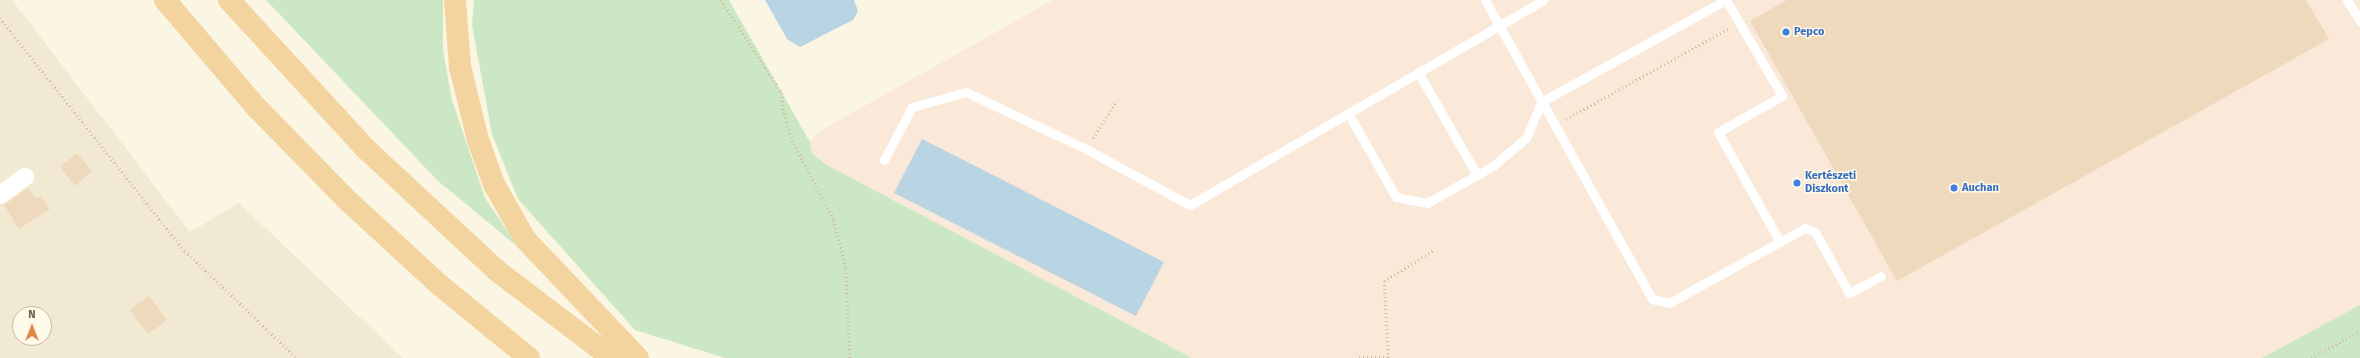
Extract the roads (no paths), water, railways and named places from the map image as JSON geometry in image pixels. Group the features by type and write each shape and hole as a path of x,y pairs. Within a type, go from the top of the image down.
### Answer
{"highway":[{"path":"165,0 257,108 347,200 441,286 529,358"},
{"path":"230,0 366,149 496,270 612,358"},
{"path":"455,0 460,67 476,133 494,184 525,239 638,358"}],"street":[{"path":"0,195 25,177"}],"lane":[{"path":"1485,0 1636,274 1652,299 1669,303 1780,242 1811,228 1849,293 1881,276"},
{"path":"884,160 912,107 966,92 1086,149 1190,205 1543,0"},
{"path":"1348,113 1396,197 1427,203 1477,175 1526,138 1541,102 1726,0 1782,96 1718,132 1780,242"},
{"path":"2347,0 2360,21"},
{"path":"1418,72 1477,175"}],"water":[{"path":"765,0 854,0 858,11 853,20 800,47 787,39"},
{"path":"922,139 1164,262 1136,316 894,193"}],"place":[{"name":"Pepco","path":"1786,32"},
{"name":"Kertészeti Diszkont","path":"1797,183"},
{"name":"Auchan","path":"1954,188"}]}
